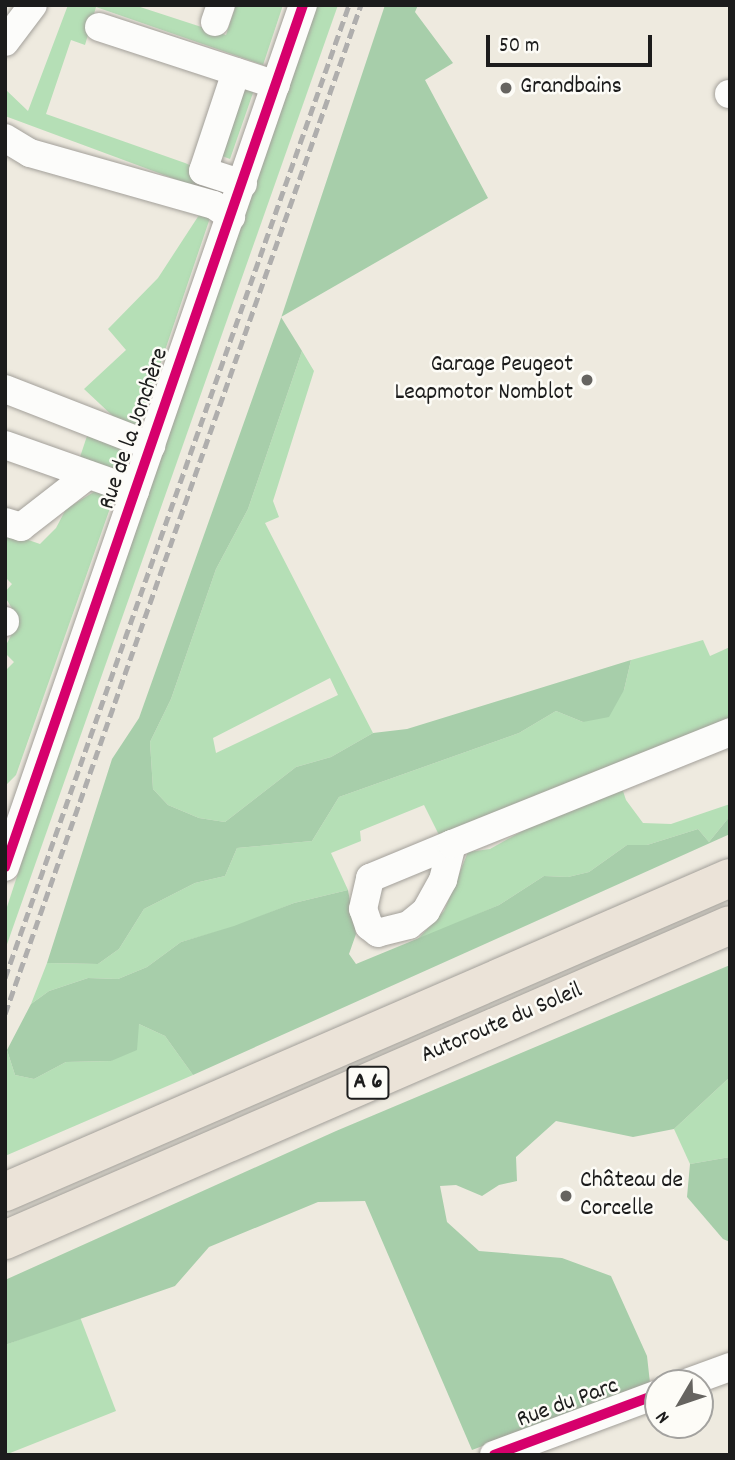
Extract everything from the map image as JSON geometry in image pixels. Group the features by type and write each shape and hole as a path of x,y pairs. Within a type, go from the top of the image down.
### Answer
{"highway":[{"name":"Autoroute du Soleil","path":"5,1192 730,878"},
{"name":"Autoroute du Soleil","path":"5,1240 730,925"}],"street":[{"path":"5,41 33,5"},
{"name":"Rue de la Jonchère","path":"5,867 15,805 135,491 303,5"},
{"path":"99,27 275,85"},
{"path":"236,72 203,171 243,184"},
{"path":"5,138 30,153 214,205 231,216"},
{"path":"5,389 151,446"},
{"path":"5,445 135,491"},
{"path":"5,522 21,527 88,475"},
{"path":"452,844 730,732"},
{"name":"Rue du Parc","path":"494,1455 644,1399"}],"green space":[{"path":"68,5 134,5 226,35 236,5 283,5 263,65 96,7 85,45 71,40 46,114 185,163 223,180 218,195 5,116 5,89 28,111"},
{"path":"312,5 338,5 5,950 5,913 83,675"},
{"path":"385,5 418,5 415,12 453,63 425,80 488,198 281,317"},
{"path":"246,86 254,90 230,159 214,153"},
{"path":"201,212 211,215 138,430 116,419 84,389 126,350 108,329 158,278"},
{"path":"281,317 302,351 248,509 216,569 171,699 150,742 153,789 168,805 199,818 225,822 296,767 331,757 373,733 407,729 631,660 624,690 609,717 583,722 556,711 519,733 339,797 312,841 237,848 225,876 195,883 144,909 119,949 98,964 47,963 112,759 139,718"},
{"path":"302,351 314,371 273,501 279,517 265,523 373,733 331,757 296,767 225,822 199,818 168,805 153,789 150,742 171,699 216,569 248,509","holes":["330,678 338,695 216,753 213,738"]},
{"path":"87,436 131,451 122,474 79,460"},
{"path":"97,490 115,494 16,775 5,786 5,671 14,662 5,653 5,647 16,626 16,615 5,597 5,592 12,584 5,577 5,532 40,544 56,528 66,509"},
{"path":"703,640 710,656 730,647 730,724 439,835 424,805 360,831 361,841 331,853 348,890 294,903 234,927 181,942 147,967 118,979 88,978 49,991 31,1004 47,963 98,964 119,949 144,909 195,883 225,876 237,848 312,841 339,797 519,733 556,711 583,722 624,690 631,660"},
{"path":"621,785 626,800 643,823 671,824 730,804 730,816 709,842 698,829 647,845 627,845 589,872 568,877 544,876 499,905 416,941 444,911 468,852 490,849 551,815"},
{"path":"730,816 730,834 193,1075 165,1036 139,1024 137,1050 111,1061 66,1062 34,1079 15,1075 7,1050 31,1004 49,991 88,978 118,979 147,967 181,942 234,926 294,903 348,890 356,934 349,954 356,964 499,905 544,876 568,877 589,872 627,845 647,845 698,829 709,842"},
{"path":"730,965 730,1077 674,1129 633,1137 556,1121 516,1157 517,1181 499,1185 482,1196 456,1185 440,1186 447,1222 479,1251 562,1258 611,1276 647,1356 648,1369 644,1369 644,1385 472,1450 365,1201 318,1202 209,1247 175,1286 5,1345 5,1280 336,1131"},
{"path":"139,1024 165,1036 193,1075 5,1156 7,1050 15,1075 34,1079 66,1062 111,1061"},
{"path":"730,1077 730,1157 690,1164 674,1129"},
{"path":"730,1157 730,1242 723,1239 687,1197 690,1164"},
{"path":"80,1317 116,1411 5,1455 5,1345"}],"railway":[{"path":"5,978 349,5"},
{"path":"5,1014 361,5"}],"cycle path":[{"path":"5,867 303,5"},
{"path":"494,1455 644,1399"}],"place":[{"name":"Grandbains","path":"506,88"},
{"name":"Garage Peugeot Leapmotor Nomblot","path":"587,380"},
{"name":"Château de Corcelle","path":"566,1196"}]}
